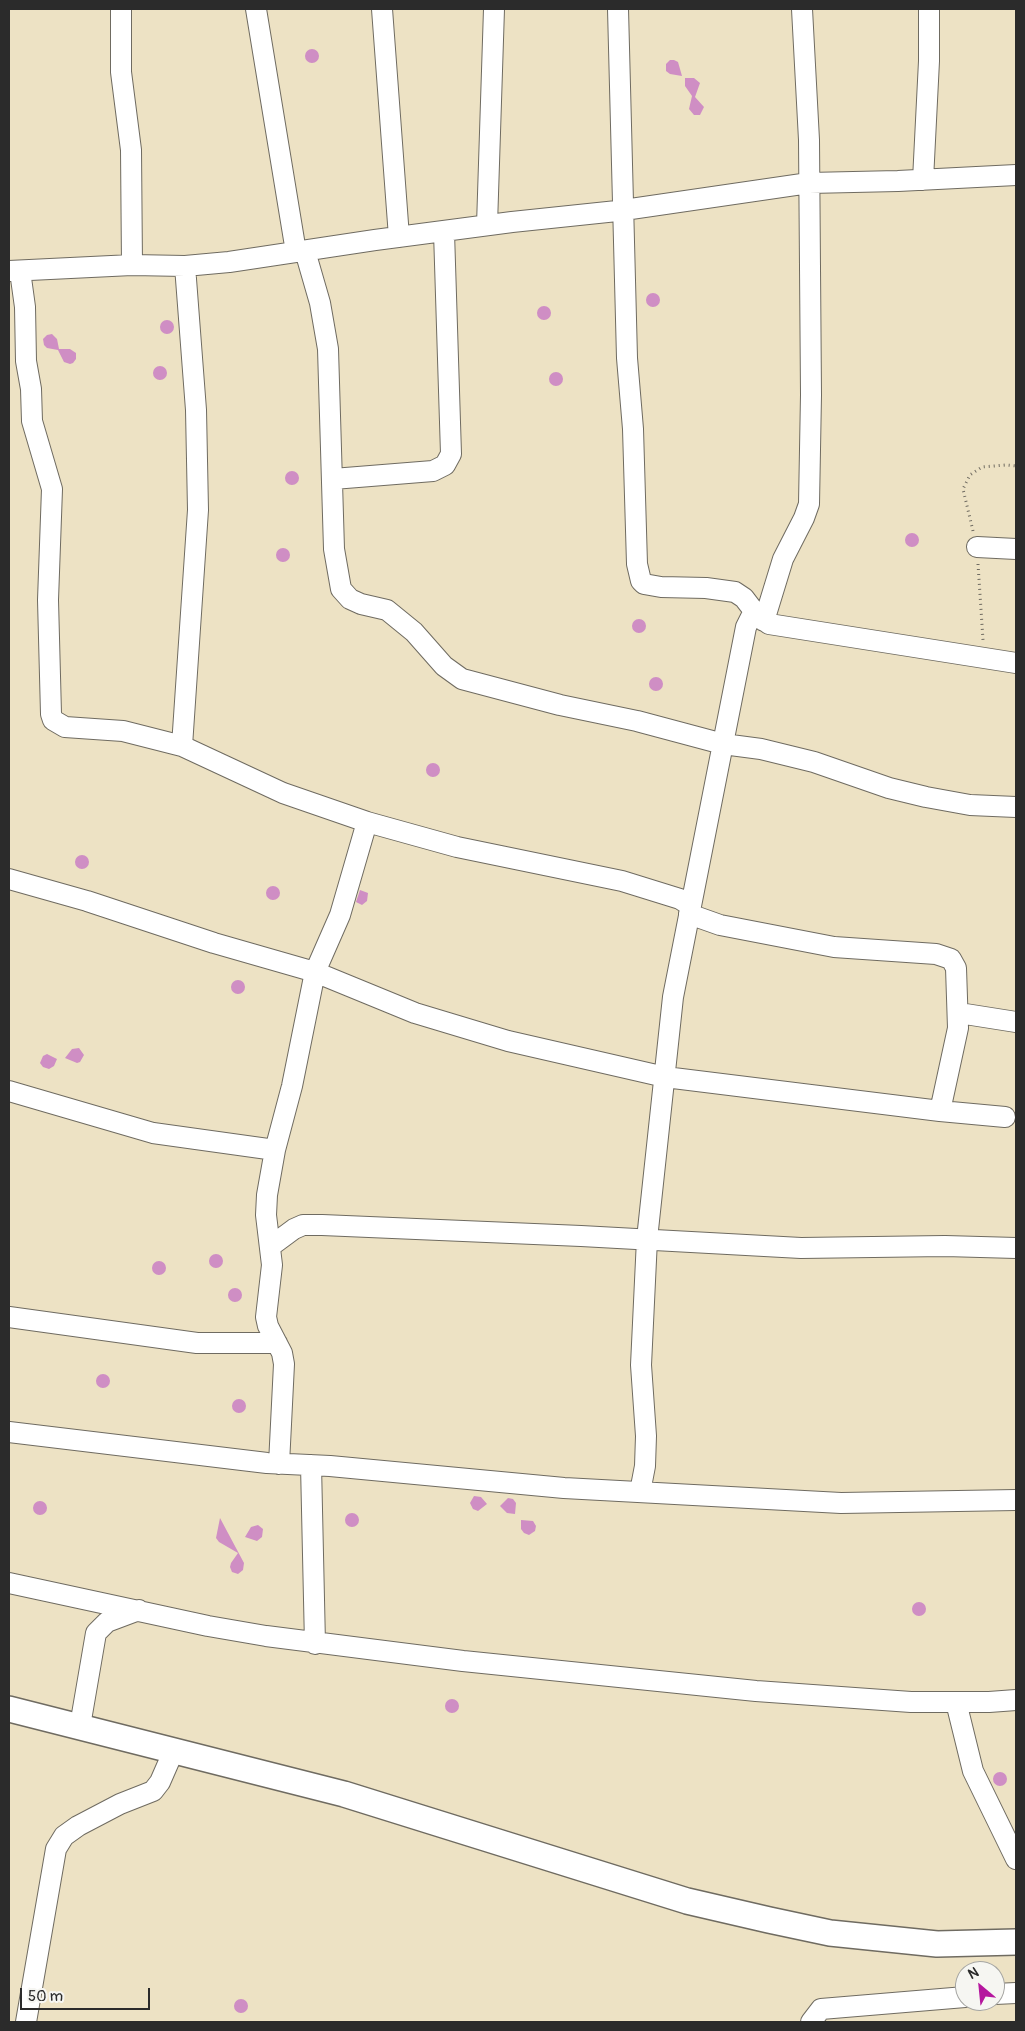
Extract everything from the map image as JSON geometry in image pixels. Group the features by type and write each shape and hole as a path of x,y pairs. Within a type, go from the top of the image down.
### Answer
{"street":[{"path":"121,9 121,72 132,150 132,265"},
{"path":"256,9 301,251 320,302 328,349 334,548 341,589 350,599 361,604 387,610 400,620 452,673 462,680 637,721 723,744 761,749 814,762 889,788 926,797 970,805 1016,807"},
{"path":"382,9 399,237"},
{"path":"487,226 494,9"},
{"path":"618,9 622,210 637,564 641,581 644,584 661,587 725,590 744,598 759,616 769,624 1016,663"},
{"path":"640,1492 646,1466 641,1365 647,1239 672,997 746,627 759,616 783,559 804,518 808,504 811,395 809,140 802,9"},
{"path":"923,180 929,61 929,9"},
{"path":"940,1111 958,1028 956,968 951,959 936,954 834,946 720,925 690,910 680,899 622,880 457,847 367,822 284,793 182,746 123,731 64,727 53,720 51,714 48,600 52,489 32,421 31,389 26,361 25,307 14,271 132,265 185,266 229,262 399,237 622,210 809,183 1016,175"},
{"path":"332,479 433,471 445,465 451,454 444,232"},
{"path":"182,746 198,510 196,410 185,266"},
{"path":"977,547 1016,549"},
{"path":"279,1464 284,1364 266,1317 272,1265 266,1215 267,1195 275,1150 292,1086 315,972 340,915 367,822"},
{"path":"9,879 88,901 214,943 315,972 414,1013 508,1041 665,1077 940,1111 1005,1117"},
{"path":"959,1013 1016,1022"},
{"path":"9,1091 153,1134 275,1150"},
{"path":"271,1246 294,1229 303,1225 322,1225 647,1239 800,1248 945,1246 1016,1248"},
{"path":"9,1317 197,1343 277,1342"},
{"path":"9,1432 279,1464 311,1465 517,1484 840,1503 1016,1500"},
{"path":"311,1465 315,1644"},
{"path":"9,1583 208,1626 315,1644 756,1691 911,1702 1016,1700"},
{"path":"80,1726 96,1633 106,1622 139,1610"},
{"path":"956,1702 973,1771 1016,1859"},
{"path":"9,1709 344,1794 687,1901 769,1920 830,1932 937,1944 1016,1942"},
{"path":"26,2022 56,1849 64,1836 78,1826 120,1804 153,1791 166,1770 174,1750"},
{"path":"811,2022 821,2009 955,1998"}],"building":[{"path":"309,49 315,49 319,56 315,63 309,63 305,59 305,53"},
{"path":"670,60 678,62 682,76 670,74 666,71 666,64"},
{"path":"685,78 694,78 700,83 695,97 704,107 700,115 694,115 689,109 692,96 685,86"},
{"path":"650,293 656,293 660,300 656,307 650,307 646,303 646,297"},
{"path":"541,306 547,306 551,313 547,320 541,320 537,316 537,310"},
{"path":"164,320 170,320 174,327 170,334 164,334 160,330 160,324"},
{"path":"52,334 57,339 59,349 70,349 76,353 76,359 73,363 64,362 58,350 47,348 44,345 43,339 47,335"},
{"path":"157,366 163,366 167,373 163,380 157,380 153,376 153,370"},
{"path":"553,372 559,372 563,379 559,386 553,386 549,382 549,376"},
{"path":"289,471 295,471 299,478 295,485 289,485 285,481 285,475"},
{"path":"909,533 915,533 919,540 915,547 909,547 905,543 905,537"},
{"path":"280,548 286,548 290,555 286,562 280,562 276,558 276,552"},
{"path":"636,619 642,619 646,626 642,633 636,633 632,629 632,623"},
{"path":"653,677 659,677 663,684 659,691 653,691 649,687 649,681"},
{"path":"430,763 436,763 440,770 436,777 430,777 426,773 426,767"},
{"path":"79,855 85,855 89,862 85,869 79,869 75,865 75,859"},
{"path":"270,886 276,886 280,893 276,900 270,900 266,896 266,890"},
{"path":"360,890 368,893 367,901 362,905 356,902"},
{"path":"235,980 241,980 245,987 241,994 235,994 231,990 231,984"},
{"path":"79,1048 84,1055 80,1062 77,1063 65,1058 72,1049"},
{"path":"47,1054 57,1059 54,1066 49,1069 43,1067 40,1063 43,1056"},
{"path":"213,1254 219,1254 223,1261 219,1268 213,1268 209,1264 209,1258"},
{"path":"156,1261 162,1261 166,1268 162,1275 156,1275 152,1271 152,1265"},
{"path":"232,1288 238,1288 242,1295 238,1302 232,1302 228,1298 228,1292"},
{"path":"100,1374 106,1374 110,1381 106,1388 100,1388 96,1384 96,1378"},
{"path":"236,1399 242,1399 246,1406 242,1413 236,1413 232,1409 232,1403"},
{"path":"474,1496 481,1497 487,1504 478,1511 473,1509 470,1503"},
{"path":"508,1498 513,1499 516,1503 515,1514 507,1513 500,1506"},
{"path":"37,1501 43,1501 47,1508 43,1515 37,1515 33,1511 33,1505"},
{"path":"349,1513 355,1513 359,1520 355,1527 349,1527 345,1523 345,1517"},
{"path":"220,1518 244,1563 243,1570 238,1574 232,1572 230,1567 238,1553 219,1542 216,1538"},
{"path":"521,1520 533,1521 536,1526 535,1531 529,1535 524,1533 521,1529"},
{"path":"258,1525 263,1529 262,1537 257,1541 245,1537 251,1527"},
{"path":"916,1602 922,1602 926,1609 922,1616 916,1616 912,1612 912,1606"},
{"path":"449,1699 455,1699 459,1706 455,1713 449,1713 445,1709 445,1703"},
{"path":"997,1772 1003,1772 1007,1779 1003,1786 997,1786 993,1782 993,1776"},
{"path":"238,1999 244,1999 248,2006 244,2013 238,2013 234,2009 234,2003"}]}
